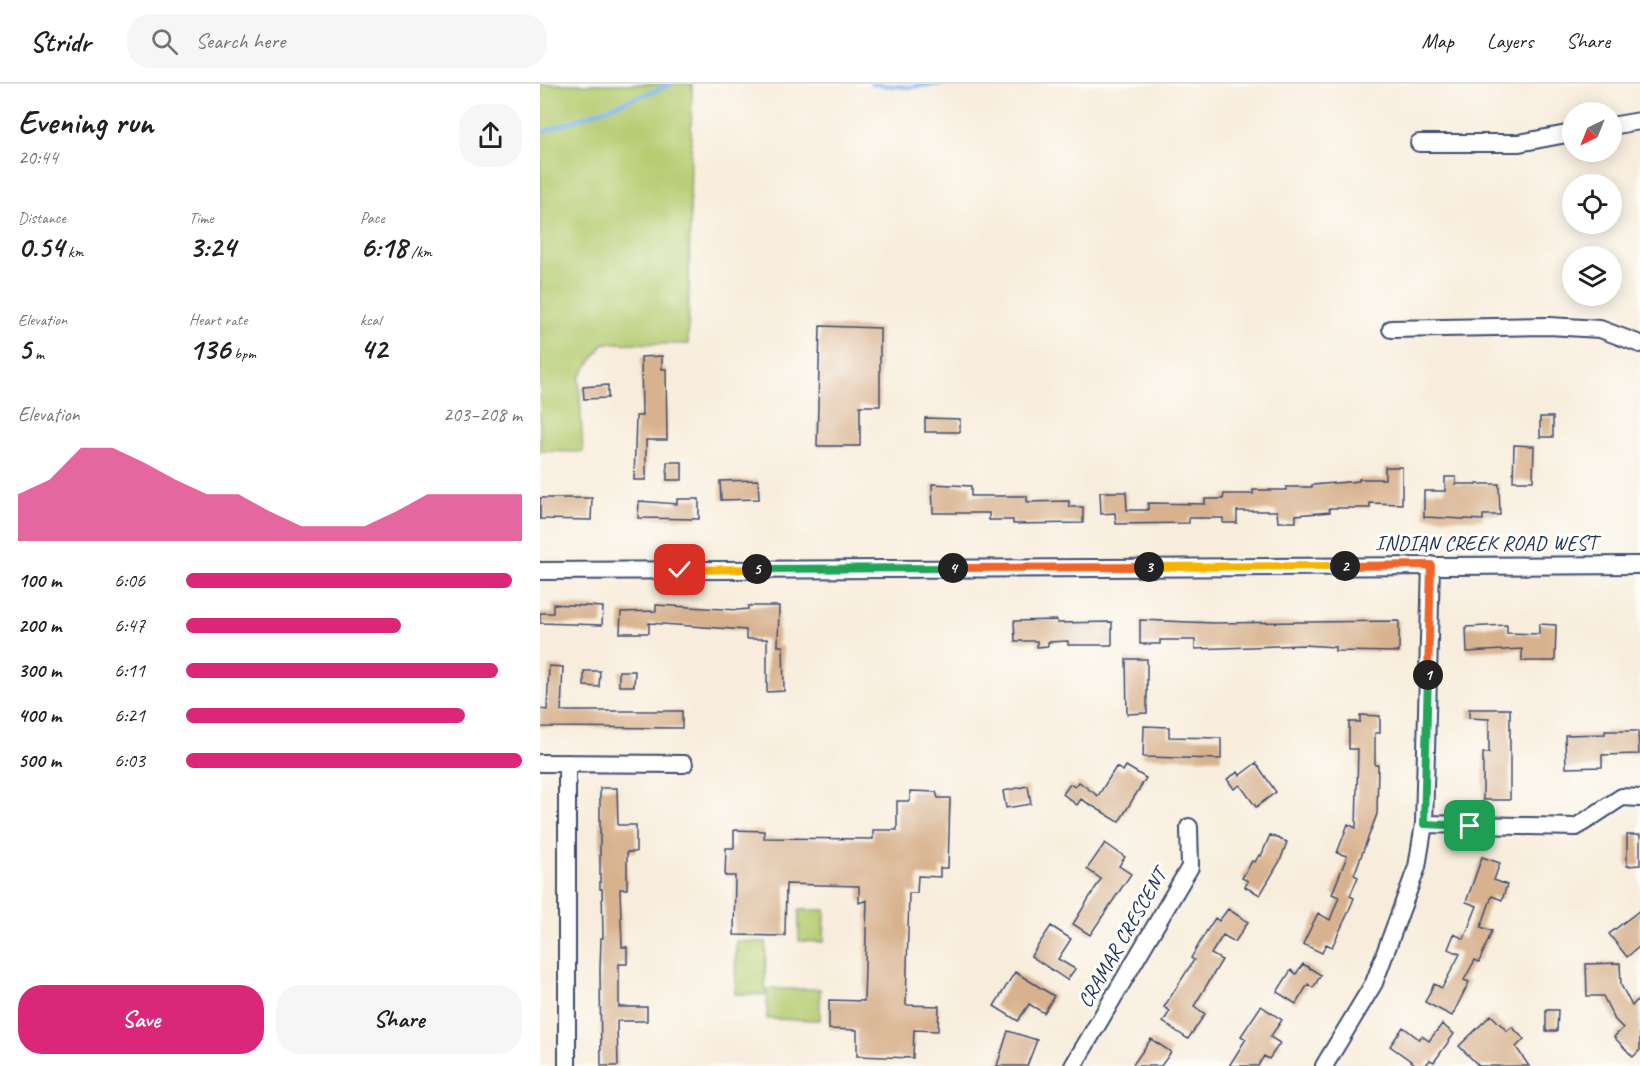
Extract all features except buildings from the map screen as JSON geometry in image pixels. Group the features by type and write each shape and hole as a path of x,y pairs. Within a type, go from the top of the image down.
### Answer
{"street":[{"path":"1622,124 1640,120"},
{"path":"1419,143 1519,142 1562,135"},
{"path":"1391,329 1549,326 1600,329 1640,344"},
{"path":"1327,1065 1374,984 1417,867 1424,824 1431,565"},
{"name":"INDIAN CREEK ROAD WEST","path":"540,571 1640,565"},
{"path":"540,763 684,764"},
{"path":"567,763 567,1066"},
{"path":"1424,824 1576,828 1622,797 1640,798"},
{"name":"CRAMAR CRESCENT","path":"1073,1066 1190,867 1189,827"}],"green space":[{"path":"540,84 692,84 688,344 604,343 579,378 583,452 540,451"},
{"path":"799,910 825,910 824,942 799,941"},
{"path":"736,941 766,942 765,995 735,994"},
{"path":"767,989 820,989 820,1020 767,1019"}],"waterway":[{"path":"540,133 673,84"},
{"path":"871,84 909,87 941,84"}],"route":[{"path":"680,570 1431,565 1424,824 1470,826"}]}
